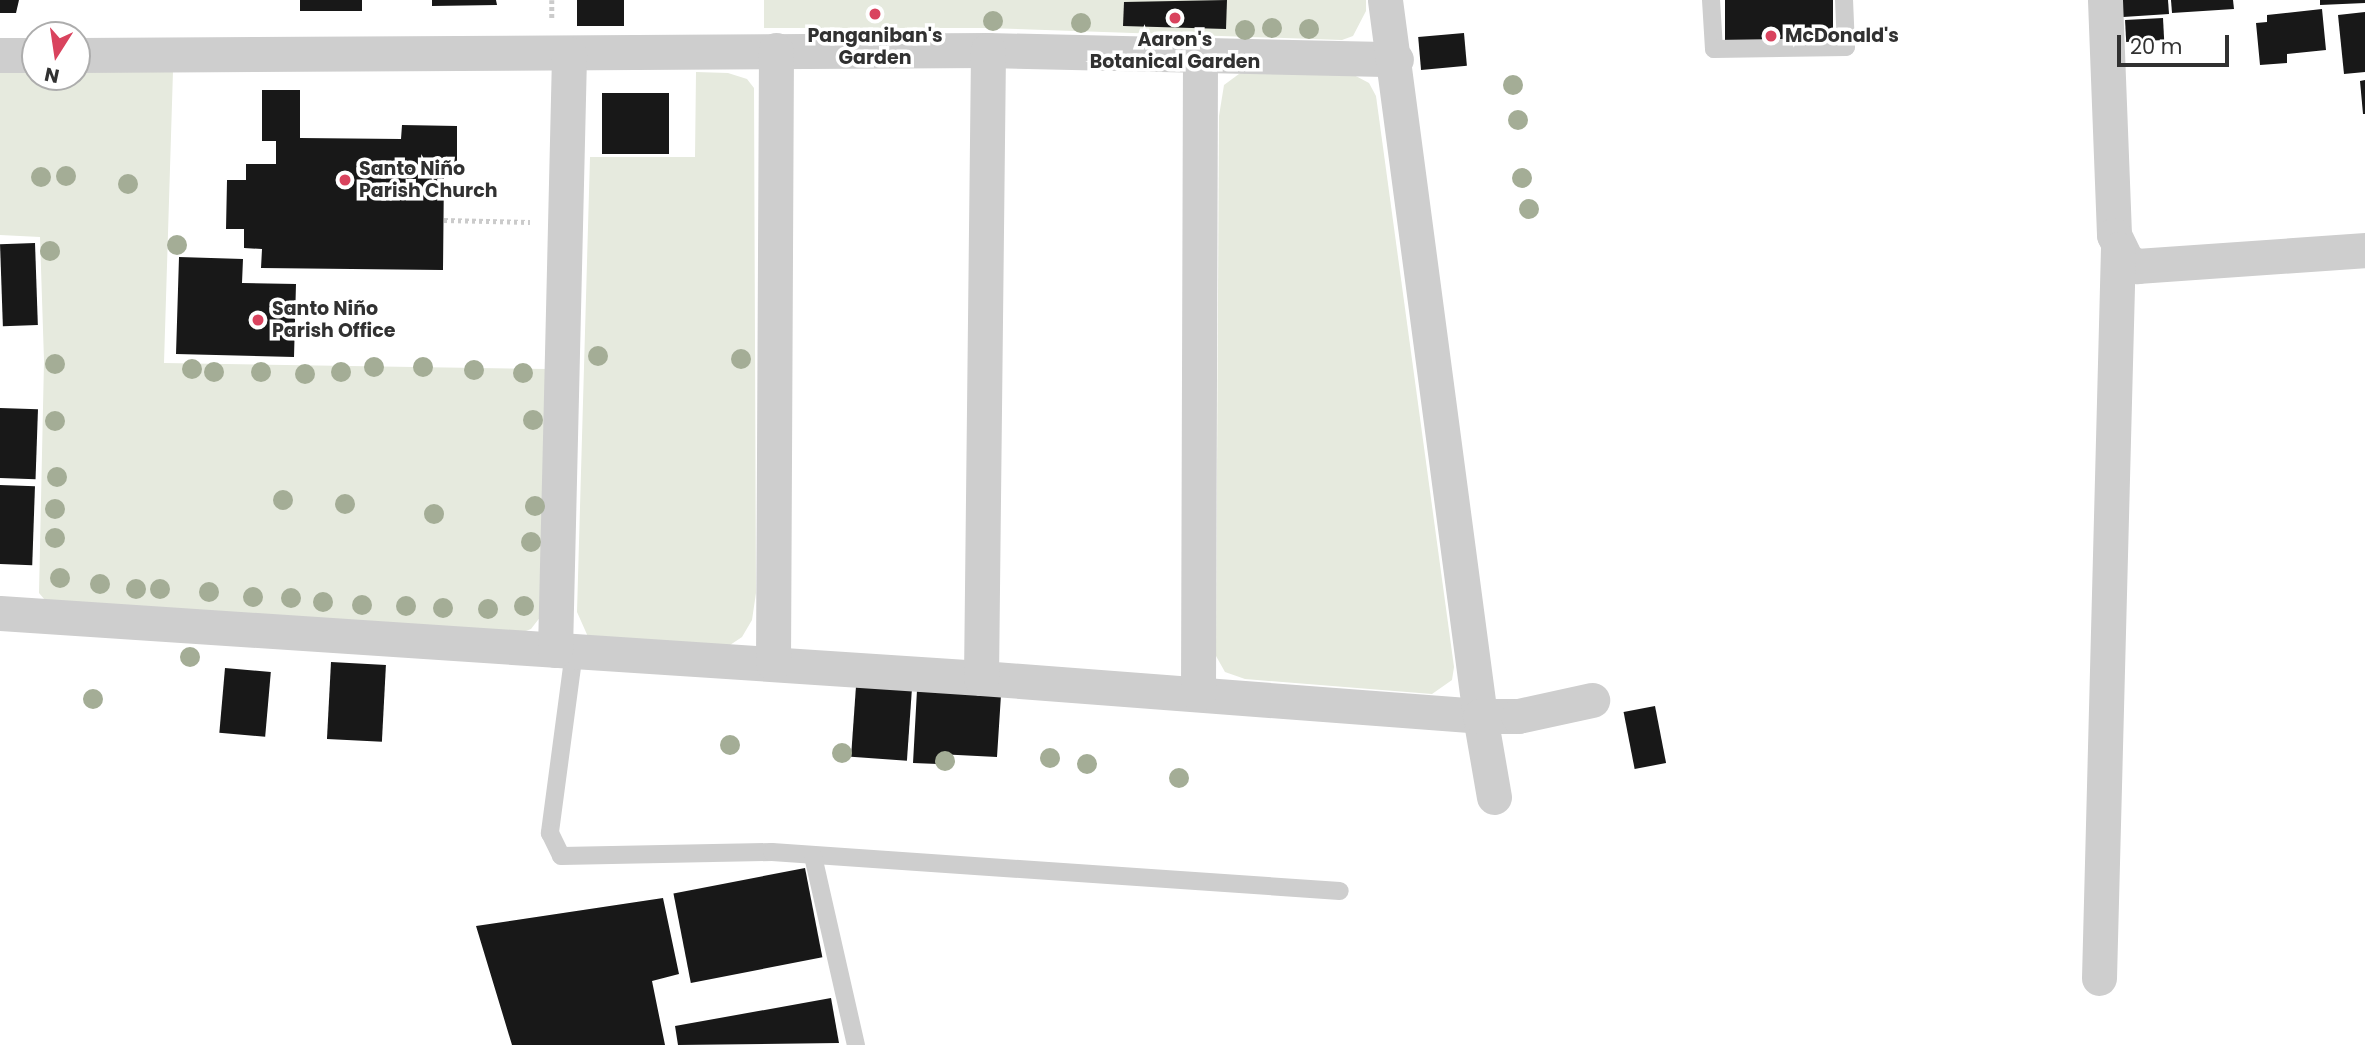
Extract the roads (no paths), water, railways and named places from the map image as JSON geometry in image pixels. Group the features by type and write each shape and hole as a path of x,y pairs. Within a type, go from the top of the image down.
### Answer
{"street":[{"path":"1385,0 1396,59 1480,716 1494,797"},
{"path":"2099,978 2118,249 2105,0"},
{"path":"773,663 776,50"},
{"path":"91,55 988,50 1200,57 1396,59"},
{"path":"981,678 988,50"},
{"path":"564,651 569,54"},
{"path":"0,55 21,55"},
{"path":"1198,694 1200,57"},
{"path":"2118,249 2137,266 2365,250"},
{"path":"0,612 773,663 1480,716 1518,716 1592,701"}],"lane":[{"path":"1711,0 1714,50 1846,47 1844,0"},
{"path":"564,651 550,833 561,856 772,852 1340,891"},
{"path":"813,856 856,1045"}],"place":[{"name":"Panganiban's Garden","path":"875,14"},
{"name":"Aaron's Botanical Garden","path":"1175,18"},
{"name":"McDonald's","path":"1771,36"},
{"name":"Santo Niño Parish Church","path":"345,180"},
{"name":"Santo Niño Parish Office","path":"258,320"}]}
